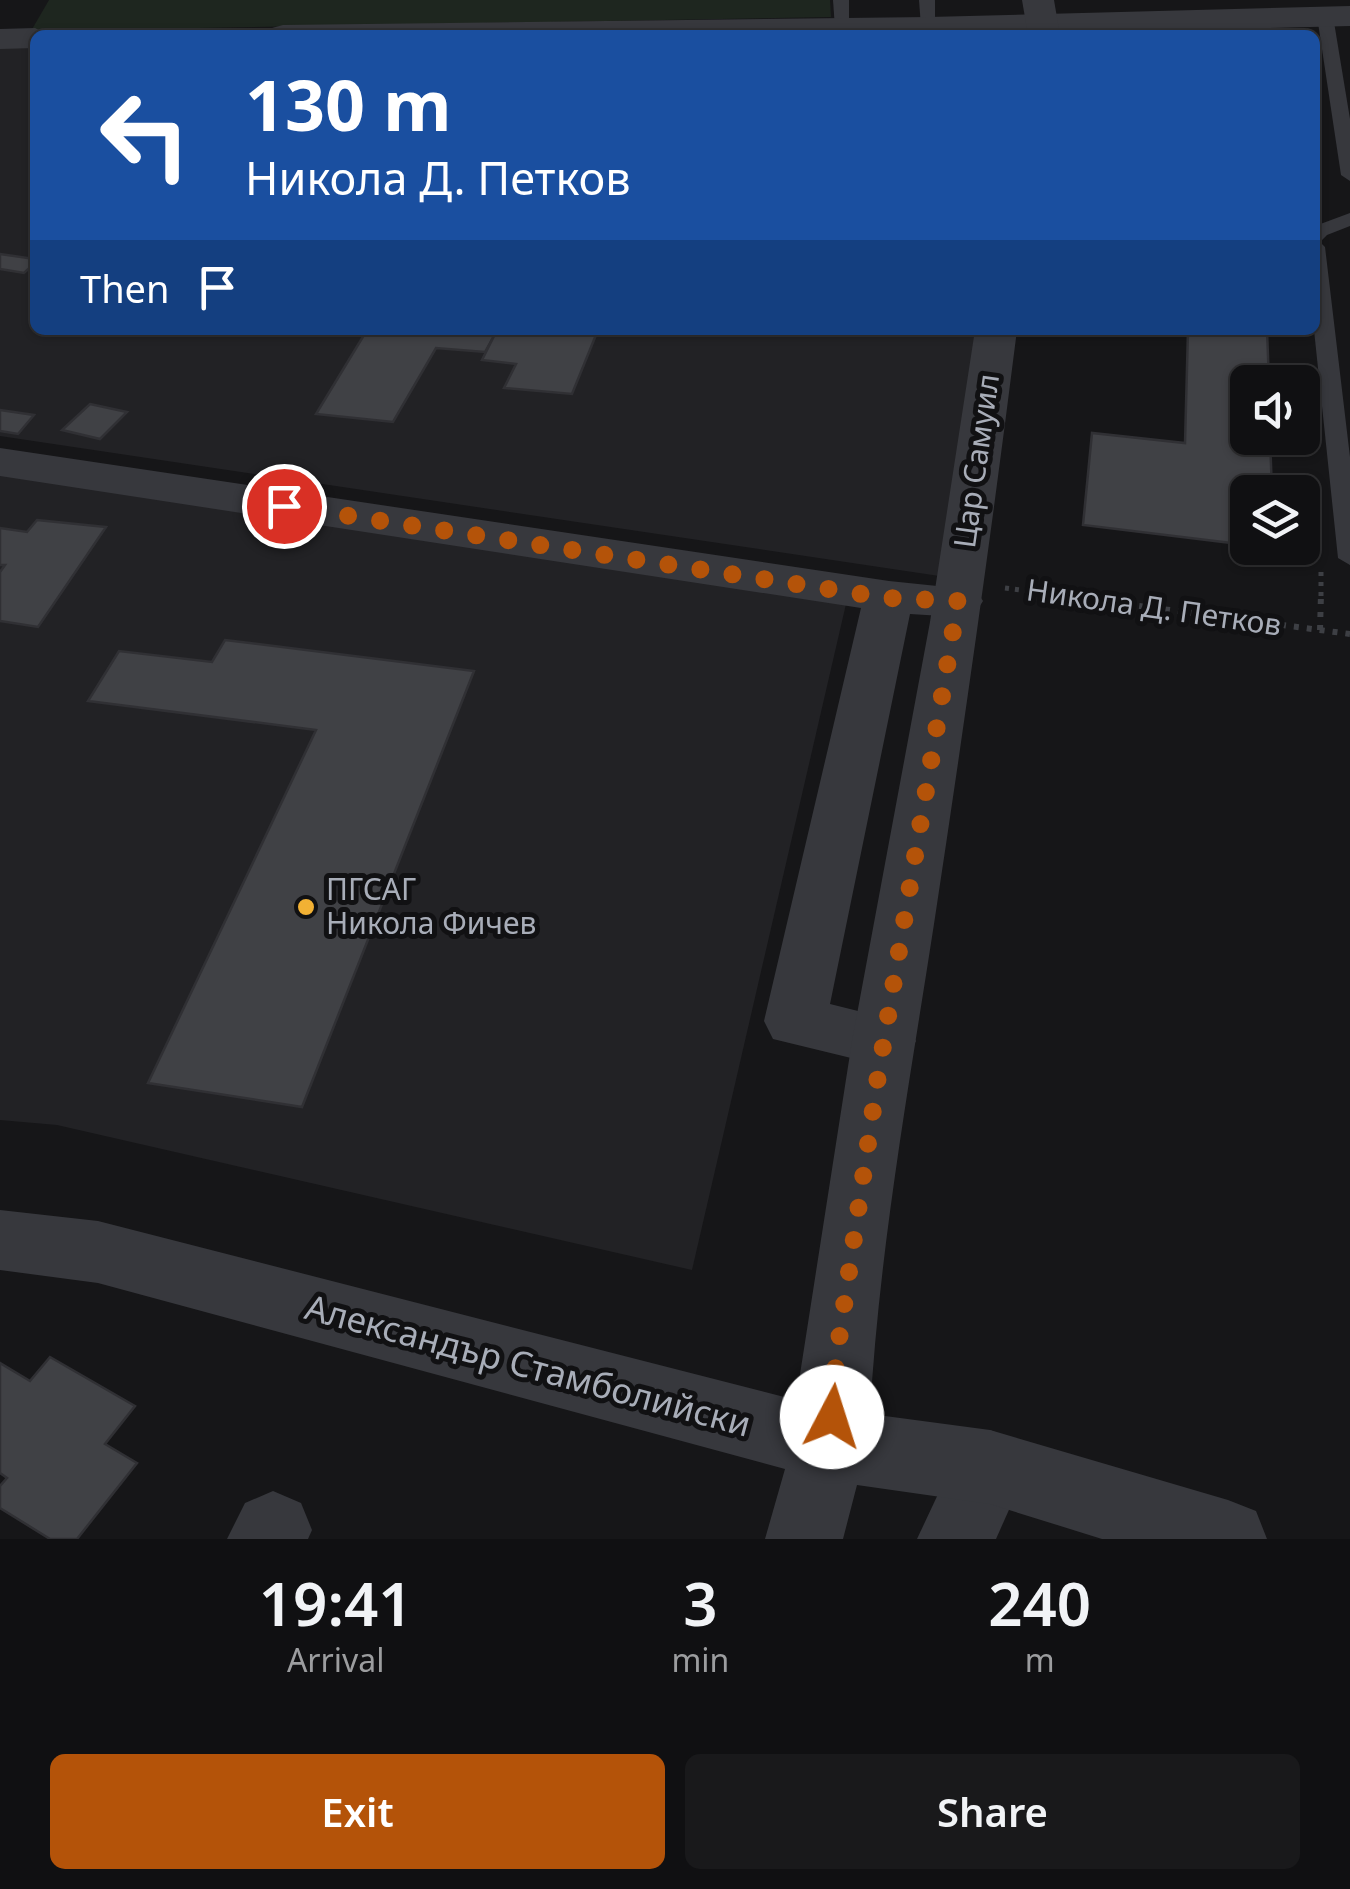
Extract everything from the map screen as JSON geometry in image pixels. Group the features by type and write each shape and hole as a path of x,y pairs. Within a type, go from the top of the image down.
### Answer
{"street":[{"path":"644,30 842,14 928,13 1042,20 1337,16"},
{"path":"0,39 30,38"},
{"name":"Цар Самуил","path":"804,1539 830,1445 836,1360 995,335"},
{"path":"0,462 888,598 958,592"},
{"path":"884,1040 795,1021 888,598"},
{"name":"Александър Стамболийски","path":"0,1240 98,1252 830,1445 990,1467 1228,1539"},
{"path":"956,1539 990,1467"}],"lane":[{"path":"1337,16 1350,175"},
{"path":"1320,231 1350,219"},
{"path":"1320,291 1350,558"}],"path":[{"name":"Никола Д. Петков","path":"958,592 1350,634"}],"shaded area":[{"path":"49,0 830,0 831,17 88,30 32,30"},
{"path":"30,46 30,335 984,335 946,577 0,436 0,47"},
{"path":"0,453 846,604 692,1270 57,1125 0,1120"}],"building":[{"path":"0,254 30,258 30,268 24,273 0,269"},
{"path":"364,335 494,335 485,352 436,348 393,422 316,414"},
{"path":"494,335 596,335 572,394 504,388 516,364 482,360"},
{"path":"1188,335 1267,335 1268,365 1230,365 1230,455 1271,455 1271,475 1230,475 1230,543 1083,525 1092,433 1185,443"},
{"path":"90,404 127,412 100,439 62,430"},
{"path":"0,410 34,415 18,434 0,431"},
{"path":"37,520 106,527 38,627 0,621 0,572 5,565 0,565 0,528 27,532"},
{"name":"ПГСАГ Никола Фичев","path":"225,640 474,671 302,1107 148,1083 316,730 88,701 119,651 212,662"},
{"path":"50,1357 135,1406 105,1444 137,1463 77,1539 50,1539 0,1508 0,1486 7,1478 0,1473 0,1363 30,1381"}],"place":[{"name":"ПГСАГ Никола Фичев","path":"306,907"}],"route":[{"path":"284,506 888,598 958,601 878,1076 836,1360 832,1417"}]}
